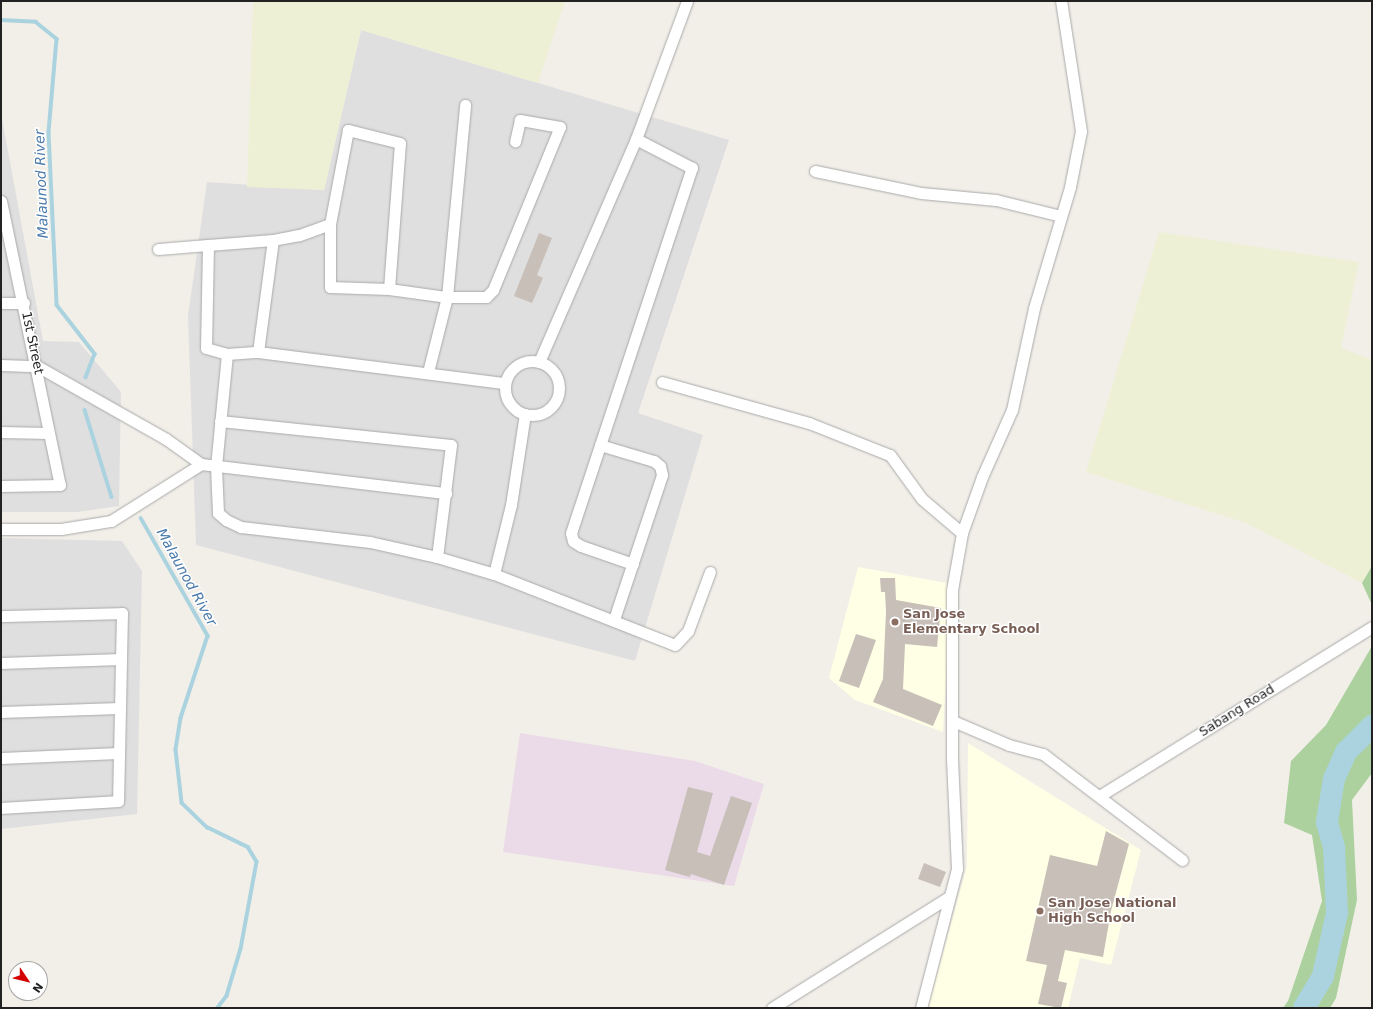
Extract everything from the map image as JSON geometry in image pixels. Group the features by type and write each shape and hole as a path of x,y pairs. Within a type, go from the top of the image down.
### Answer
{"street":[{"path":"539,362 636,139 687,1"},
{"path":"921,1008 957,869 953,721 952,590 962,533 982,477 1012,410 1034,308 1062,216 1081,131 1061,1"},
{"path":"428,372 446,297 464,104"},
{"path":"389,289 400,143 348,130 330,224 330,287 389,289 446,297 486,297 493,290 560,127 520,120 515,141"},
{"path":"633,564 581,546 573,541 571,533 692,168 636,139"},
{"path":"815,171 921,193 996,200 1062,216"},
{"name":"1st Street","path":"1,201 38,366 48,433 60,486 1,486"},
{"path":"158,249 273,240 299,236 330,224"},
{"path":"258,352 273,240"},
{"path":"208,245 206,348 227,354 258,352 428,372 505,383"},
{"path":"1,250 13,250"},
{"path":"1,303 24,303"},
{"path":"227,354 216,467 218,513 241,527 370,542 437,557 494,574 614,619 675,645 688,631 710,572"},
{"path":"539,362 554,373 557,395 543,412 525,414 509,402 505,383 514,367 522,363 539,362"},
{"path":"1,365 38,366 138,422 166,439 201,464 216,467 446,493"},
{"path":"662,382 809,423 890,455 922,499 962,533"},
{"path":"494,574 511,505 525,414"},
{"path":"220,421 451,445 437,557"},
{"path":"1,432 48,433"},
{"path":"600,445 654,462 660,466 662,475 614,619"},
{"path":"1,529 61,529 111,521 201,464"},
{"path":"1,616 122,613 118,801 1,808"},
{"name":"Sabang Road","path":"1101,795 1372,626"},
{"path":"1,663 120,659"},
{"path":"1,712 119,708"},
{"path":"953,721 1009,745 1044,754 1101,795 1182,860"},
{"path":"1,758 118,753"},
{"path":"772,1008 949,897"}],"shaded area":[{"path":"253,1 565,1 538,83 361,30 324,190 247,187"},
{"path":"361,30 729,140 638,413 703,435 635,661 196,545 188,316 207,182 324,190"},
{"path":"1,113 43,341 79,342 121,392 119,506 77,512 1,512"},
{"path":"1159,232 1359,262 1341,348 1372,360 1372,566 1362,583 1246,523 1086,472"},
{"path":"1,538 122,541 142,571 137,814 1,829"},
{"name":"San Jose Elementary School","path":"858,567 947,583 947,661 943,732 855,700 829,678"},
{"path":"520,733 695,761 764,784 734,886 503,852"},
{"name":"San Jose National High School","path":"968,743 1141,850 1111,965 1080,958 1068,1008 928,1008 967,865"}],"green space":[{"path":"1372,566 1372,605 1362,583"},
{"path":"1372,646 1372,773 1352,800 1357,900 1336,998 1330,1008 1283,1008 1288,1001 1322,901 1312,835 1284,823 1291,761 1326,725"}],"building":[{"path":"539,233 552,238 537,275 543,278 532,303 514,296"},
{"path":"880,578 895,578 896,600 941,608 937,647 905,644 903,689 942,705 933,726 873,702 883,679 886,611 885,592 881,592"},
{"path":"856,634 876,640 859,688 839,681"},
{"path":"688,787 713,793 697,852 710,856 731,796 752,803 724,885 691,874 690,877 665,870"},
{"path":"1106,831 1129,844 1111,911 1103,957 1065,950 1058,981 1067,983 1061,1008 1038,1004 1047,965 1026,961 1050,855 1097,866"},
{"path":"924,863 946,872 940,887 918,879"}],"waterway":[{"name":"Malaunod River","path":"1,20 36,22 57,39 49,133 57,305 95,354 86,377"},
{"name":"Malaunod River","path":"85,410 112,497"},
{"name":"Malaunod River","path":"141,518 208,636 181,718 176,750 182,803 207,827 248,847 257,862 241,949 227,996 218,1008"},
{"path":"1304,1008 1323,976 1337,913 1334,847 1327,822 1334,779 1346,752 1372,726"}],"place":[{"name":"San Jose Elementary School","path":"895,622"},
{"name":"San Jose National High School","path":"1040,911"}]}
